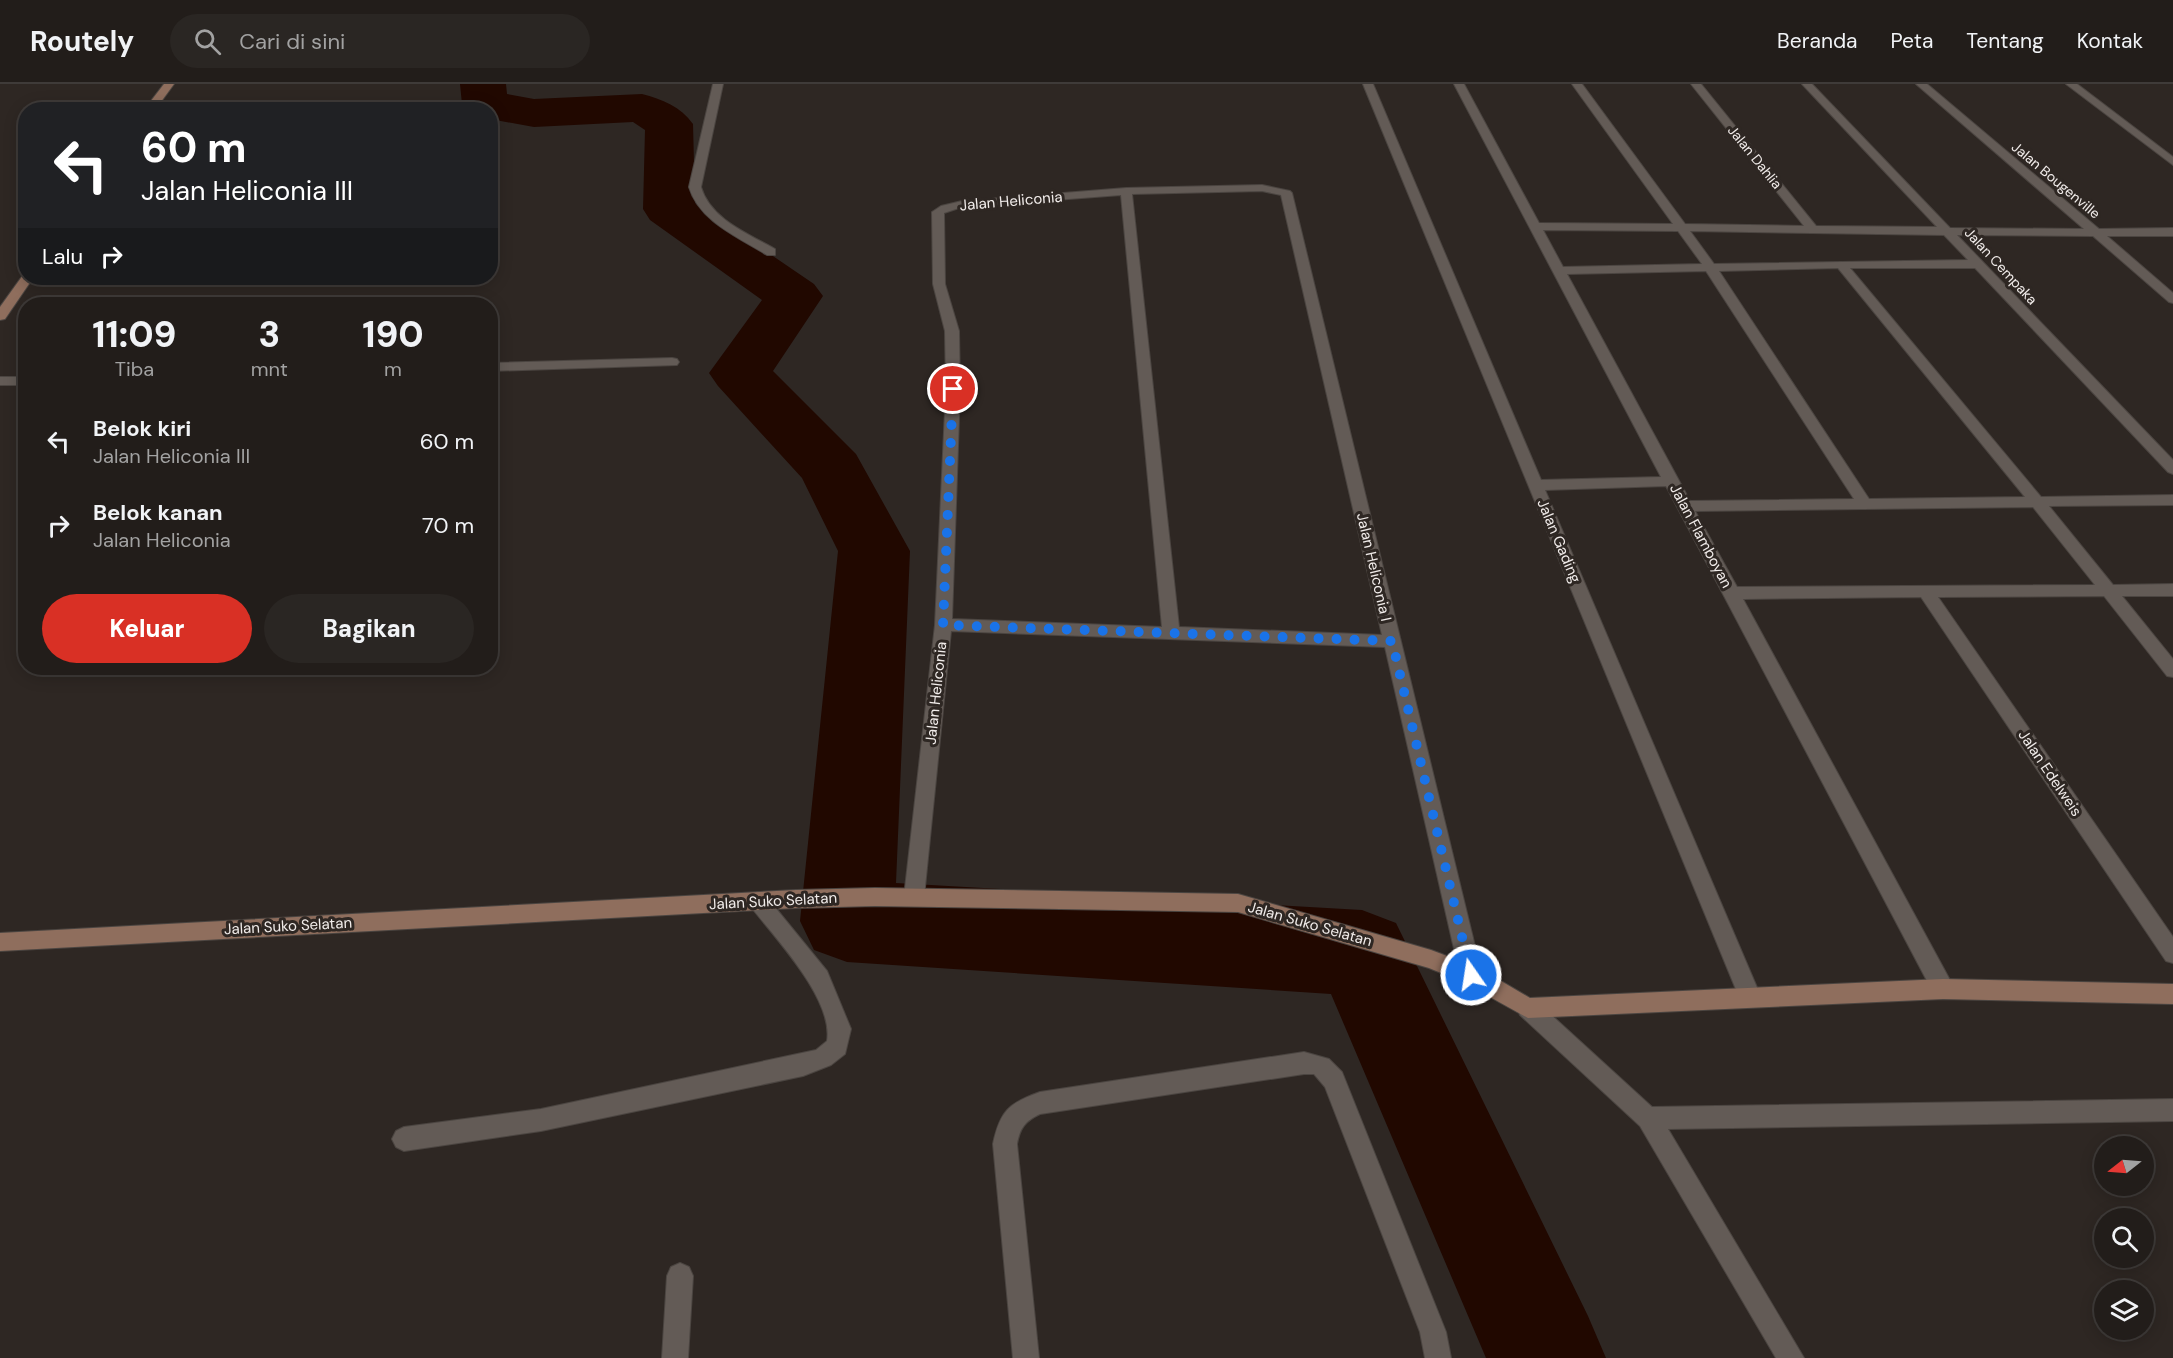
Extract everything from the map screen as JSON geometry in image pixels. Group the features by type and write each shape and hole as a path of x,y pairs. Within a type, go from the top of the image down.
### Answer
{"street":[{"path":"155,102 169,84"},
{"path":"718,84 695,187 696,195 704,209 771,252"},
{"name":"Jalan Gading","path":"1368,84 1750,997"},
{"name":"Jalan Flamboyan","path":"1459,84 1943,988"},
{"path":"1577,84 1710,267 1866,504"},
{"name":"Jalan Dahlia","path":"1696,84 1813,230"},
{"name":"Jalan Cempaka","path":"1807,84 2173,469"},
{"name":"Jalan Bougenville","path":"1920,84 2173,299"},
{"path":"2071,84 2173,162"},
{"name":"Jalan Heliconia I","path":"1126,191 1262,188 1286,194 1471,975"},
{"path":"1126,191 1171,633"},
{"name":"Jalan Heliconia","path":"914,897 943,625 953,389 952,331 939,284 939,212 945,208 962,204 1126,191"},
{"path":"1534,226 1947,232 2173,232"},
{"path":"1559,271 1841,264 1978,264"},
{"path":"1841,264 2173,671"},
{"path":"0,316 22,285"},
{"path":"498,367 672,362"},
{"path":"0,381 18,381"},
{"path":"1536,485 1671,482"},
{"path":"1685,506 2173,500"},
{"path":"1731,592 2173,590"},
{"name":"Jalan Edelweis","path":"1926,592 2173,954"},
{"path":"943,625 1392,641"},
{"name":"Jalan Suko Selatan","path":"0,942 796,899 914,897 1238,903 1431,959 1471,975 1528,1008"},
{"path":"404,1139 541,1120 803,1065 823,1058 837,1047 840,1029 819,978 759,901"},
{"path":"1528,1008 1943,988 2173,994"},
{"path":"1528,1008 1648,1118 1791,1358"},
{"path":"1026,1358 1005,1144 1008,1126 1021,1109 1040,1103 1304,1063 1317,1063 1327,1069 1334,1080 1433,1332 1438,1358"},
{"path":"1648,1118 2173,1110"},
{"path":"675,1358 680,1276"}],"waterway":[{"path":"483,84 485,102"},
{"path":"498,106 534,113 642,108 669,124 669,209 794,296 740,373 832,469 874,551 847,921 1362,953 1546,1358"}],"route":[{"path":"953,389 943,625 1392,641 1471,975"}]}
